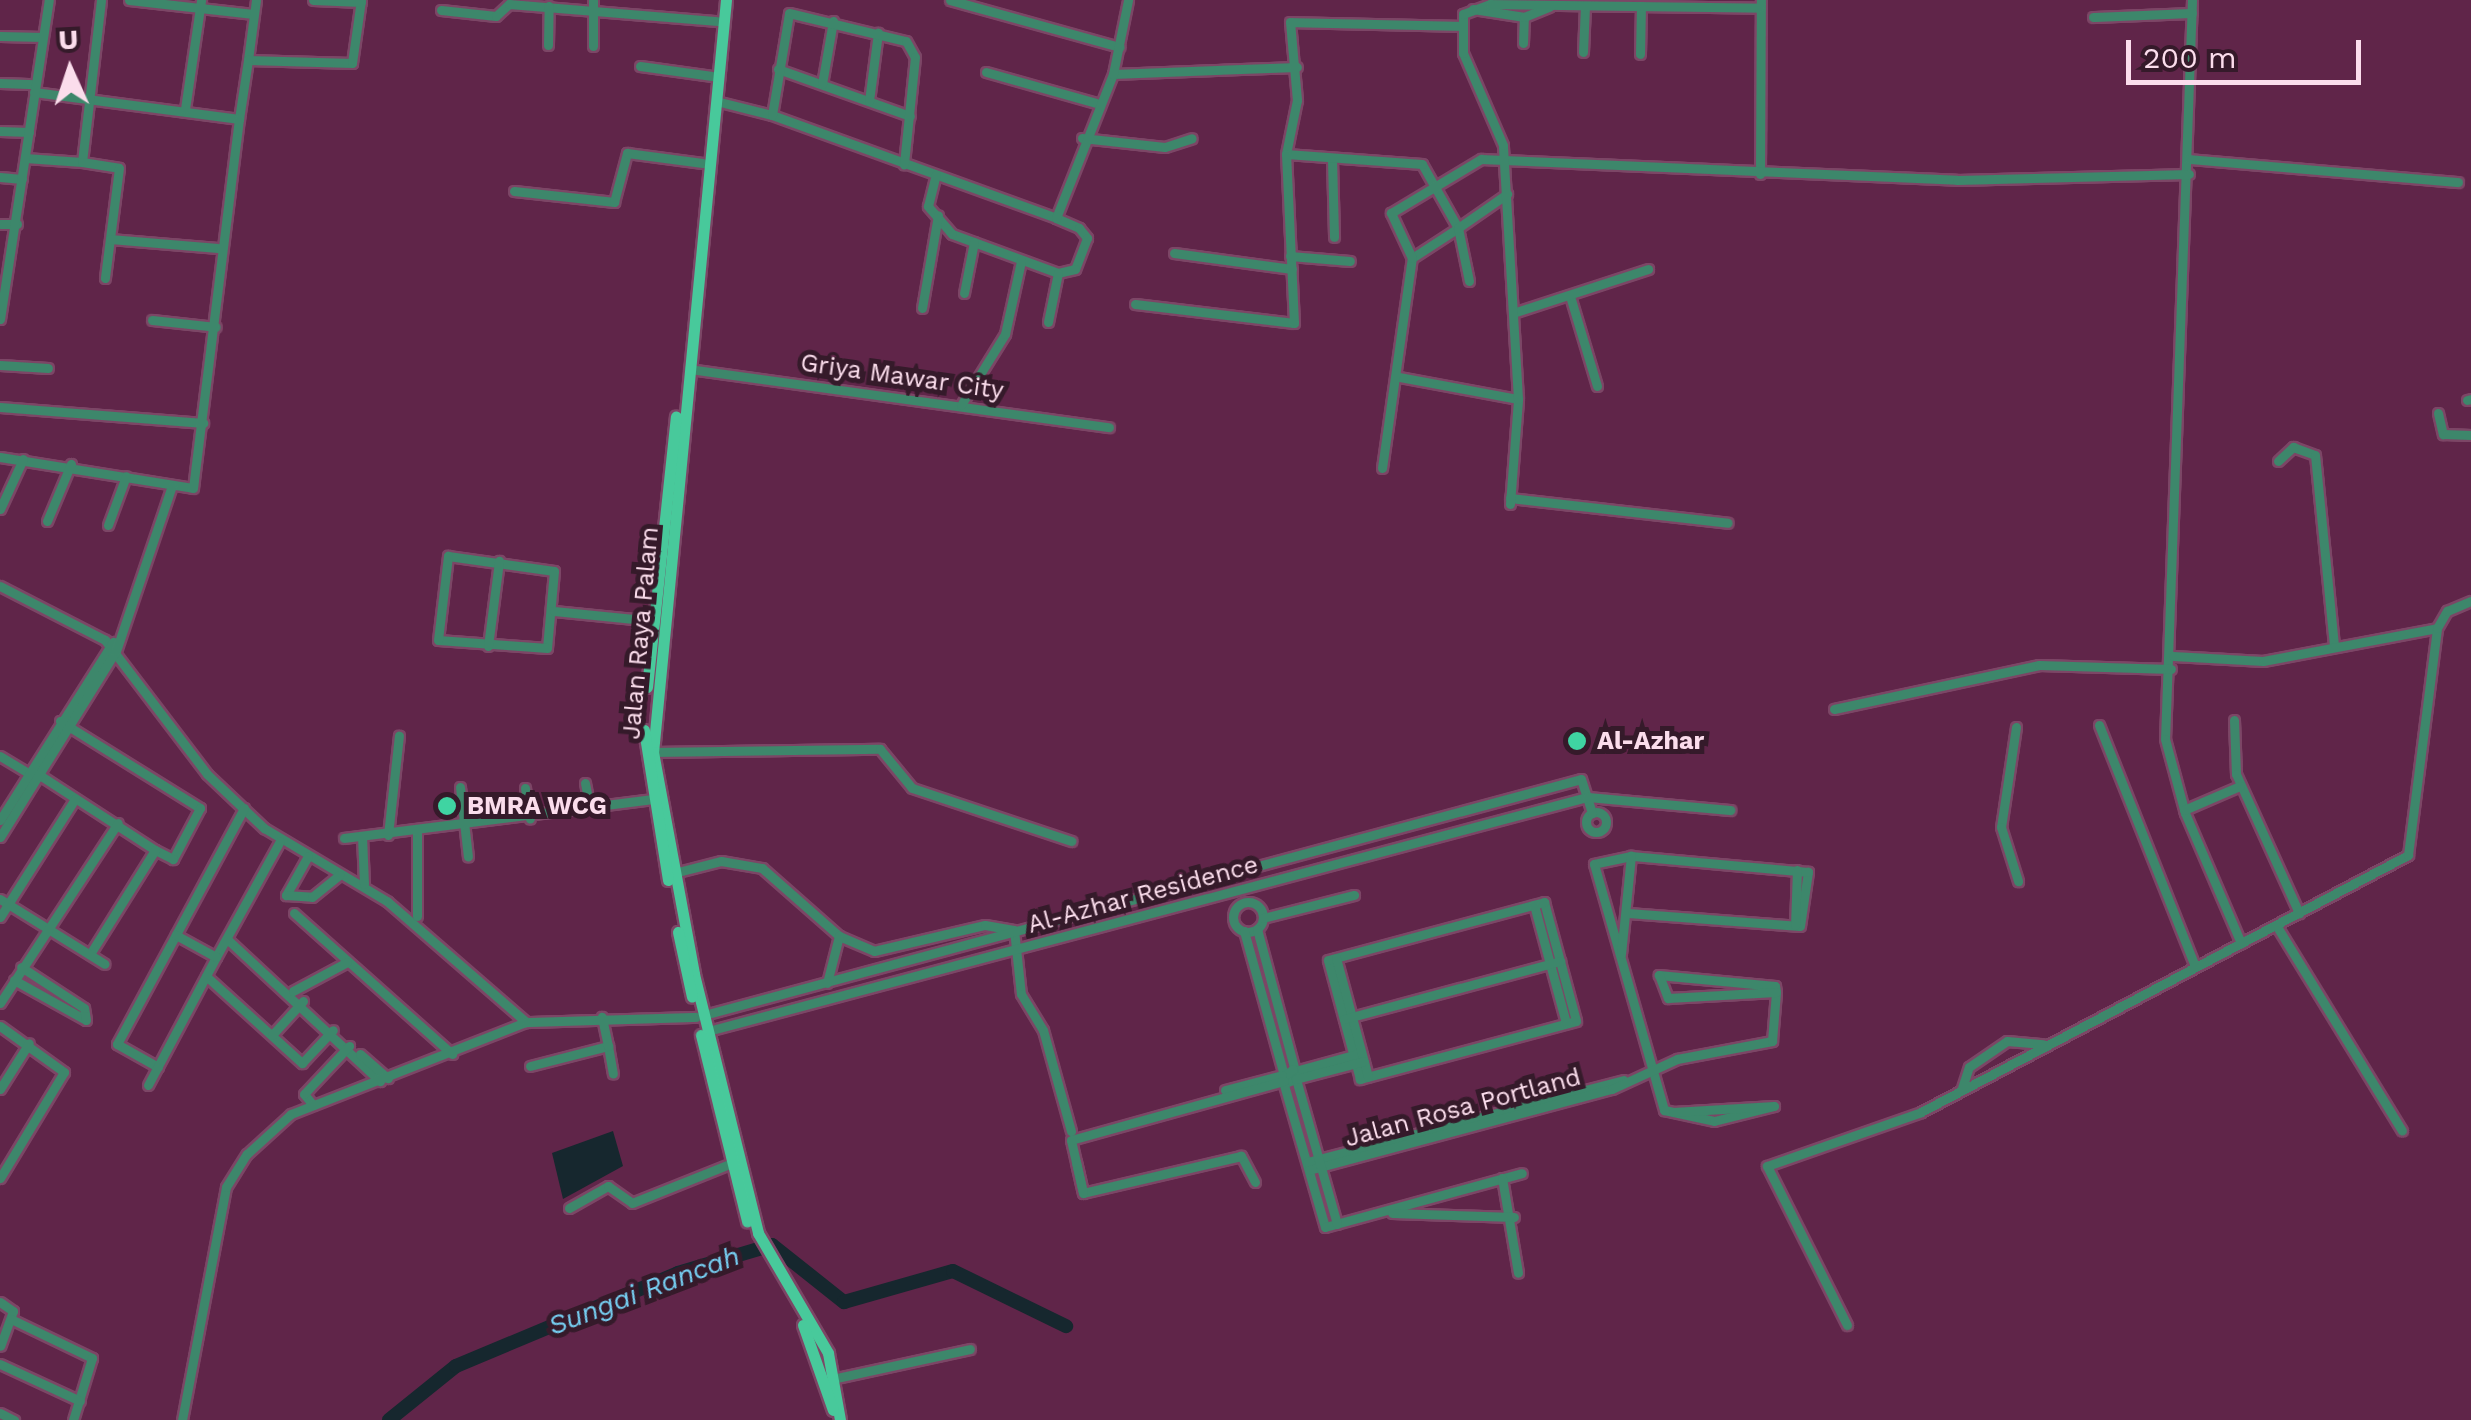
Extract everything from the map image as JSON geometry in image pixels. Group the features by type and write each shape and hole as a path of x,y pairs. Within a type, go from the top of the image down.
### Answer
{"main road":[{"name":"Jalan Raya Palam","path":"723,0 717,21 716,101 702,162 644,732 653,799 700,1016 764,1253 837,1378 840,1420"},
{"name":"Jalan Raya Palam","path":"671,874 653,752 723,0"},
{"name":"Jalan Raya Palam","path":"700,1016 708,1030 732,1162 764,1253 823,1363 832,1420"}],"street":[{"path":"0,319 48,0"},
{"path":"82,162 101,0"},
{"path":"129,0 200,4 253,14"},
{"path":"0,458 71,464 172,486 194,486 216,327 218,248 256,0"},
{"path":"248,60 352,63 361,1 313,0"},
{"path":"950,0 1120,47"},
{"path":"1056,218 1082,138 1112,74 1128,0"},
{"path":"2192,0 2172,656 2165,739 2184,810 2241,943"},
{"path":"185,109 200,4"},
{"path":"441,10 496,16 506,4 593,5 717,21"},
{"path":"1469,7 1760,4 1760,174"},
{"path":"593,5 593,46"},
{"path":"548,45 550,6"},
{"path":"1469,7 1524,17 1552,6"},
{"path":"1583,52 1585,6"},
{"path":"1640,54 1641,6"},
{"path":"1469,7 1460,26 1504,163 1516,312 1518,400 1510,501 1728,523"},
{"path":"2093,17 2192,13"},
{"path":"772,116 786,15 833,21 878,33 914,48 904,164"},
{"path":"1135,304 1289,325 1292,269 1286,154 1297,67 1294,17 1460,26"},
{"path":"1523,43 1524,17"},
{"path":"822,84 833,21"},
{"path":"869,101 878,33"},
{"path":"0,36 43,37"},
{"path":"640,66 716,77"},
{"path":"1112,74 1297,67"},
{"path":"778,68 910,116"},
{"path":"986,72 1096,103"},
{"path":"0,83 239,119"},
{"path":"716,101 772,116 1056,218 1087,238 1071,274 1058,273 974,242 928,203 936,175"},
{"path":"0,131 28,132"},
{"path":"1082,138 1165,147 1192,138"},
{"path":"514,191 614,202 626,153 702,162"},
{"path":"1286,154 1415,162 1441,189 1458,228 1469,281"},
{"path":"25,158 119,168 105,278"},
{"path":"1332,159 1334,236"},
{"path":"2190,159 2458,182"},
{"path":"1382,468 1399,377 1412,258 1391,213 1441,189 1481,160 1760,174 2189,174"},
{"path":"0,177 22,179"},
{"path":"1412,258 1506,194"},
{"path":"922,308 938,215"},
{"path":"0,224 17,224"},
{"path":"110,239 218,248"},
{"path":"964,293 974,242"},
{"path":"1174,253 1292,269"},
{"path":"1290,256 1350,262"},
{"path":"961,405 1005,334 1021,260"},
{"path":"1516,312 1648,270"},
{"path":"1048,322 1058,273"},
{"path":"1570,296 1597,386"},
{"path":"152,320 216,327"},
{"path":"0,365 48,368"},
{"name":"Griya Mawar City","path":"689,368 1109,427"},
{"path":"1399,377 1518,400"},
{"path":"0,407 202,423"},
{"path":"2438,413 2443,434 2471,435"},
{"path":"2278,461 2293,447 2315,456 2334,646"},
{"path":"0,509 23,459"},
{"path":"47,521 71,464"},
{"path":"108,524 126,476"},
{"path":"1,832 122,633 172,486"},
{"path":"448,556 554,570 554,611 545,650 436,638 442,565 448,556"},
{"path":"488,646 499,561"},
{"path":"0,586 113,648 207,774 280,841 417,924 526,1022 313,1105 232,1172 182,1420"},
{"path":"1847,1325 1767,1166 1868,1137 2300,913 2414,848 2437,628 2448,610 2471,602"},
{"path":"554,611 654,621"},
{"path":"2172,656 2263,662 2437,628"},
{"path":"1834,709 2039,665 2171,669"},
{"path":"2234,720 2240,786 2300,913"},
{"path":"0,756 76,798 173,860 200,808 64,724"},
{"path":"2099,726 2195,966"},
{"path":"2016,727 2001,827 2018,882"},
{"path":"388,835 399,736"},
{"path":"653,752 880,749 912,788 1072,841"},
{"path":"2,814 33,774"},
{"name":"Al-Azhar Residence","path":"526,1022 700,1016 1582,779 1587,797 708,1030"},
{"path":"584,783 590,810"},
{"path":"460,786 468,857"},
{"path":"2184,810 2240,786"},
{"path":"524,788 530,819"},
{"path":"1666,1112 1650,1073 1595,872 1602,856 1598,832 1586,825 1592,813 1587,797 1730,810"},
{"path":"0,917 4,901 76,798"},
{"path":"344,838 466,828 653,799"},
{"path":"158,1067 116,1046 244,808"},
{"path":"0,1002 45,927 118,824"},
{"path":"417,833 417,916"},
{"path":"362,836 364,884"},
{"path":"148,1085 280,841"},
{"path":"90,954 155,850"},
{"path":"308,856 287,895 312,898 339,876"},
{"path":"1602,856 1809,874 1795,926 1628,913"},
{"path":"1620,962 1631,856"},
{"path":"671,874 721,861 762,868 839,936 874,952 985,924 1015,930 1021,947 1021,994 1043,1030 1072,1131"},
{"path":"1246,870 1263,918"},
{"path":"1223,876 1244,931 1325,1227 1522,1173"},
{"path":"1337,1224 1257,929 1263,918 1354,895"},
{"path":"4,901 106,964"},
{"path":"1234,911 1256,904"},
{"path":"1534,905 1555,962 1576,1020 1360,1078 1359,1058 1328,960 1534,905"},
{"path":"294,914 452,1054"},
{"path":"2276,925 2402,1131"},
{"path":"1030,926 1035,943"},
{"path":"1244,931 1257,929"},
{"path":"176,935 216,957"},
{"path":"827,984 839,936"},
{"path":"227,939 293,991 384,1079"},
{"path":"1251,956 1264,952"},
{"path":"293,991 347,962"},
{"path":"1348,1018 1555,962"},
{"path":"14,980 86,1020 69,998 21,967"},
{"path":"206,976 302,1063 333,1030"},
{"path":"1658,976 1774,985 1776,992 1668,998 1658,976"},
{"path":"32,991 40,980"},
{"name":"Jalan Rosa Portland","path":"1308,1166 1650,1073 1694,1055 1770,1044 1776,992"},
{"path":"62,1010 69,998"},
{"path":"272,1035 303,1000"},
{"path":"602,1018 614,1074"},
{"path":"0,1026 64,1072 0,1178"},
{"path":"1962,1088 1969,1066 2007,1041 2044,1044"},
{"path":"0,1089 28,1043"},
{"path":"530,1066 608,1046"},
{"path":"313,1105 304,1094 353,1050"},
{"path":"1225,1090 1359,1058"},
{"path":"1255,1182 1241,1156 1083,1193 1076,1162 1076,1136 1283,1078"},
{"path":"1762,1104 1774,1106 1714,1122 1666,1112 1762,1104"},
{"path":"0,1148 14,1157"},
{"path":"569,1208 611,1186 632,1203 732,1162"},
{"path":"1502,1178 1514,1216 1518,1273"},
{"path":"1379,1212 1514,1216"},
{"path":"0,1302 11,1319 92,1358 73,1420"},
{"path":"0,1346 11,1319"},
{"path":"837,1378 970,1349"},
{"path":"0,1364 80,1400"},
{"path":"0,1413 14,1420"}],"water":[{"path":"613,1131 623,1166 563,1199 552,1153"}],"waterway":[{"name":"Sungai Rancah","path":"389,1420 456,1366 678,1273 772,1245 844,1302 953,1271 1066,1326"}],"place":[{"name":"Al-Azhar","path":"1577,741"},
{"name":"BMRA WCG","path":"447,806"}]}
